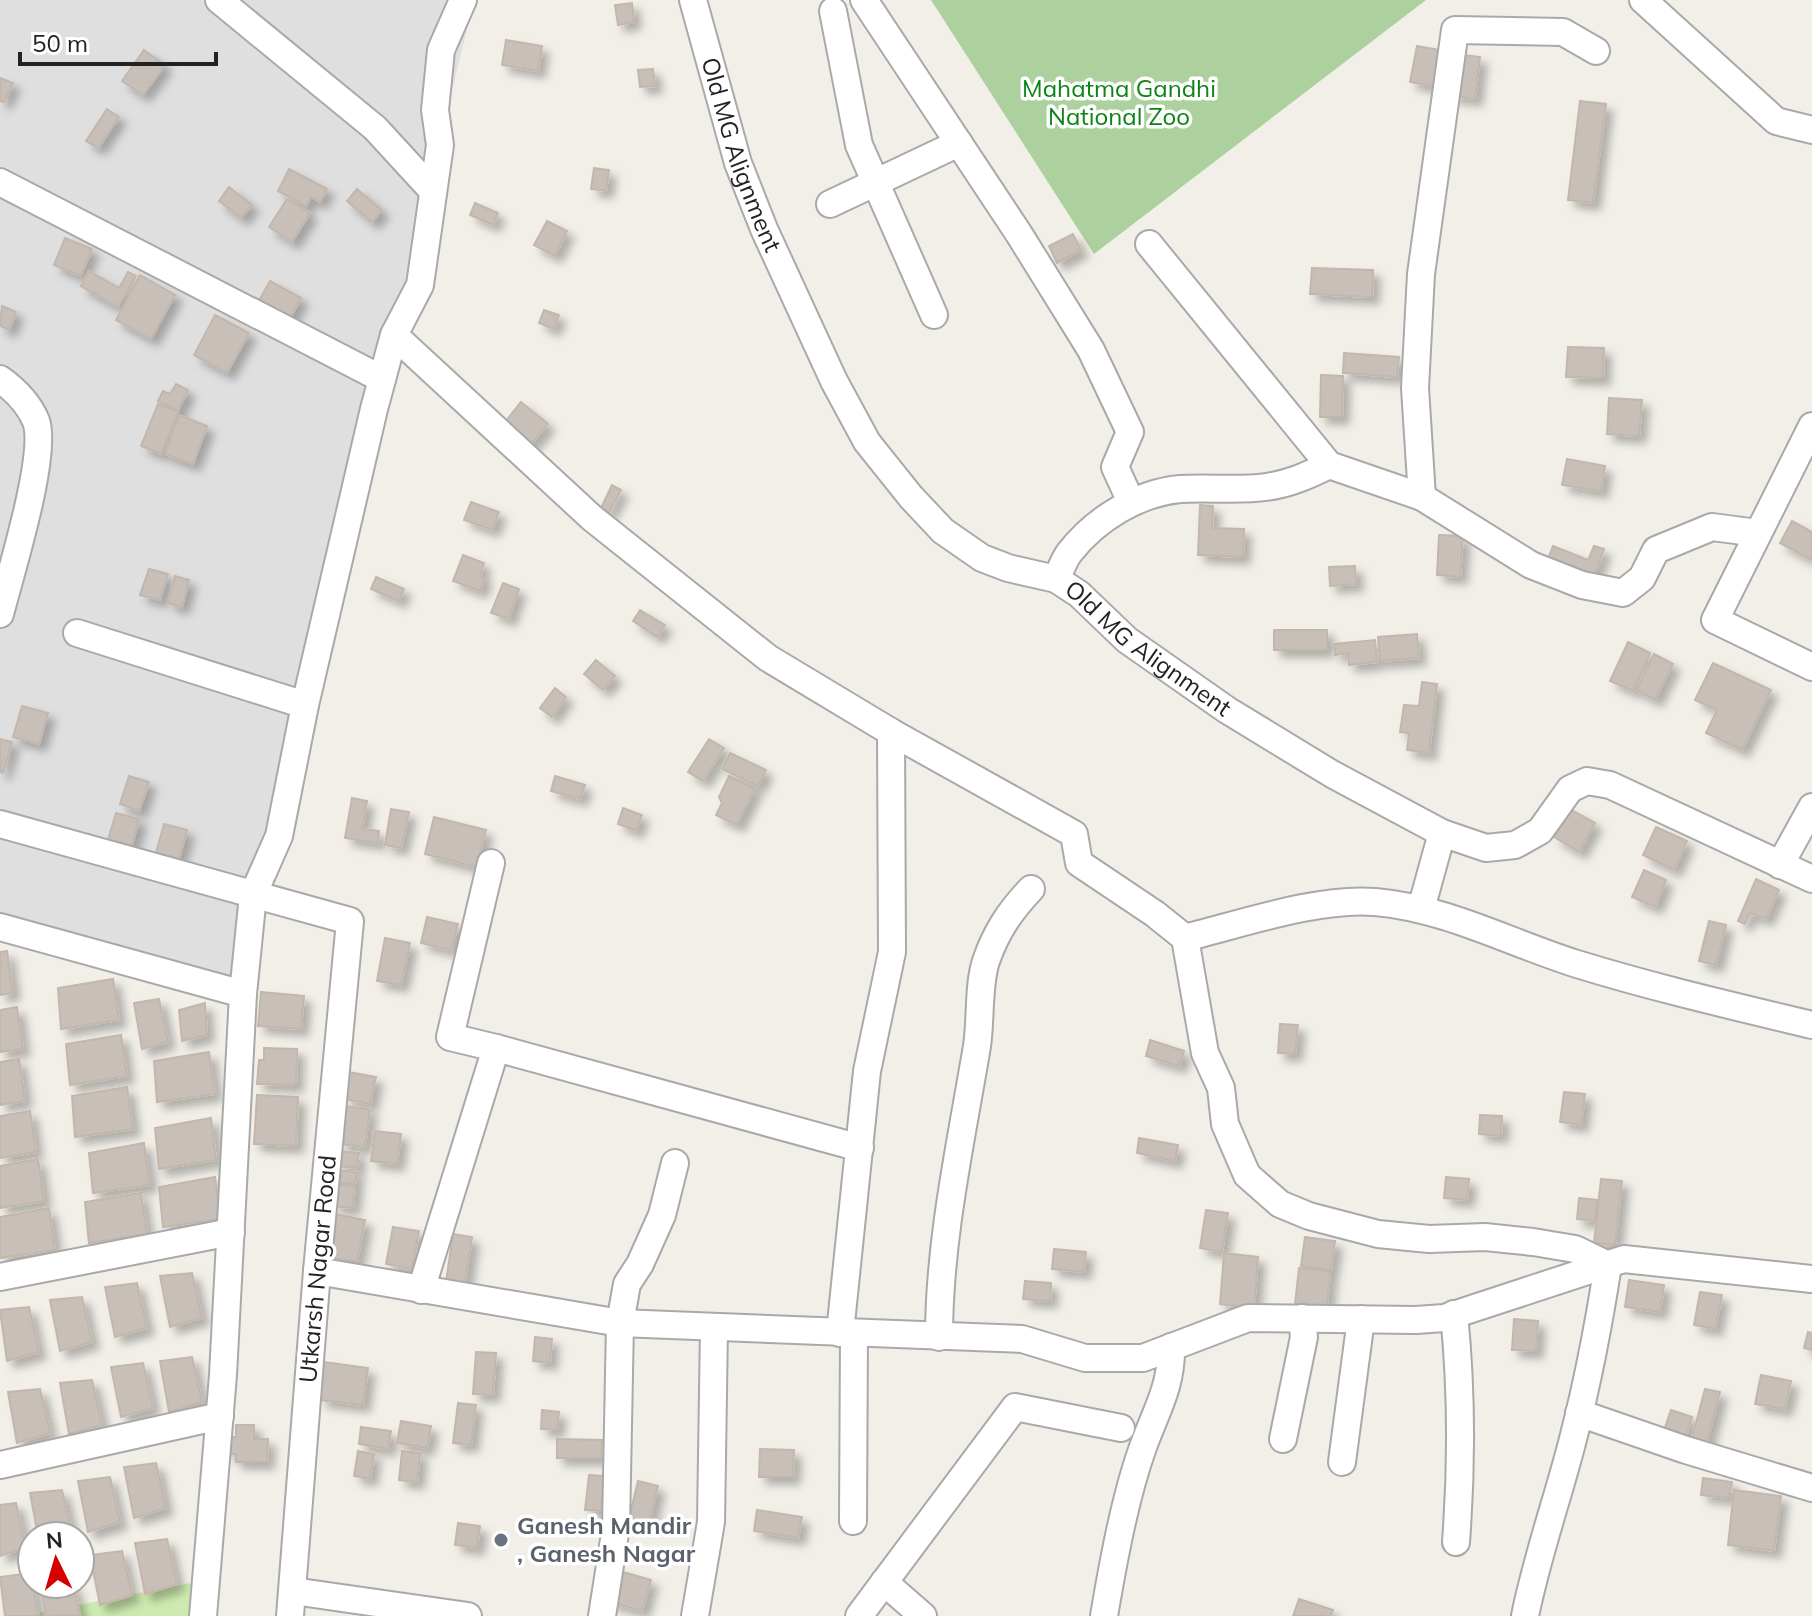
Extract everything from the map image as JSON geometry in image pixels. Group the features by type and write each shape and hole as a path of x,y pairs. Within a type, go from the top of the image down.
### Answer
{"street":[{"path":"219,0 375,128 432,190"},
{"name":"Old MG Alignment","path":"693,0 724,119 743,176 834,381 867,442 911,497 960,545 1008,568 1056,579 1079,594 1127,640 1227,710 1332,774 1442,833 1486,848 1515,845 1540,831 1570,789 1587,781 1610,785 1812,879"},
{"path":"864,0 1091,350 1130,432 1115,467 1131,502"},
{"path":"1643,0 1776,121 1812,130"},
{"path":"201,1616 220,1416 243,994 253,895 279,836 305,705 394,335 420,285 440,145 435,110 441,50 458,1"},
{"path":"833,11 859,145 934,315"},
{"path":"1422,497 1415,388 1421,274 1455,30 1563,32 1596,51"},
{"path":"830,204 959,143"},
{"path":"0,182 382,379"},
{"path":"1149,244 1329,465 1422,497 1531,565 1582,585 1623,593 1642,578 1656,550 1712,527 1758,533"},
{"path":"394,335 592,518 768,658 891,732 1074,834 1079,863 1185,938 1205,1053 1221,1088 1225,1124 1247,1175 1280,1204 1309,1216 1378,1234 1429,1239 1485,1237 1533,1242 1575,1249 1608,1265"},
{"path":"0,379 16,390 36,422 38,464 0,614"},
{"path":"1812,426 1715,620 1812,667"},
{"path":"1056,579 1069,554 1089,533 1131,502 1154,493 1181,489 1266,487 1299,479 1329,465"},
{"path":"77,633 305,705"},
{"path":"853,1521 847,1334 867,1071 892,952 891,732"},
{"path":"1780,865 1812,807"},
{"path":"0,824 253,895"},
{"path":"1421,909 1442,833"},
{"path":"491,863 450,1037 860,1148"},
{"path":"939,1337 939,1294 979,1031 985,963 1007,914 1031,889"},
{"name":"Utkarsh Nagar Road","path":"253,895 350,921 317,1271 291,1603"},
{"path":"1185,938 1331,902 1373,902 1421,909 1576,963 1689,996 1812,1025"},
{"path":"0,927 243,994"},
{"path":"421,1290 496,1048"},
{"path":"602,1616 616,1527 620,1323 627,1284 640,1264 662,1215 675,1163"},
{"path":"0,1277 231,1232"},
{"path":"317,1271 620,1323 1022,1339 1085,1358 1143,1358 1248,1318 1416,1320 1454,1314 1624,1259 1812,1279"},
{"path":"1525,1616 1579,1413 1598,1330 1608,1265"},
{"path":"1454,1314 1461,1391 1456,1542"},
{"path":"1283,1439 1304,1337 1302,1318"},
{"path":"1342,1462 1361,1319"},
{"path":"695,1616 711,1522 714,1328"},
{"path":"1104,1616 1112,1570 1142,1449 1172,1370 1171,1347"},
{"path":"859,1616 1015,1407 1121,1428"},
{"path":"1579,1413 1686,1450 1812,1488"},
{"path":"0,1465 220,1416"},
{"path":"884,1582 923,1616"},
{"path":"291,1603 468,1616"}],"shaded area":[{"path":"0,0 474,0 382,379 243,994 0,927"}],"green space":[{"name":"Mahatma Gandhi National Zoo","path":"931,0 1426,0 1094,254"},
{"path":"206,1580 202,1616 22,1616"}],"building":[{"path":"632,3 634,22 618,25 615,5"},
{"path":"506,40 542,46 538,71 502,65"},
{"path":"1417,46 1440,50 1433,86 1410,82"},
{"path":"144,50 165,65 143,95 122,81"},
{"path":"1457,54 1480,57 1475,99 1451,96"},
{"path":"653,69 655,86 640,87 638,70"},
{"path":"0,78 13,83 4,102 0,101"},
{"path":"1580,101 1606,104 1593,203 1568,200"},
{"path":"107,109 119,117 98,148 86,141"},
{"path":"594,168 609,170 606,191 591,189"},
{"path":"289,169 327,189 320,202 311,197 306,206 278,191"},
{"path":"229,187 252,205 241,218 219,201"},
{"path":"357,189 382,210 372,222 347,201"},
{"path":"287,199 310,213 292,242 269,227"},
{"path":"475,203 498,213 493,225 470,215"},
{"path":"547,221 567,231 555,256 534,245"},
{"path":"1073,234 1081,250 1057,263 1049,246"},
{"path":"65,238 92,249 81,276 54,265"},
{"path":"1312,268 1373,270 1372,297 1310,294"},
{"path":"89,271 119,288 128,272 136,276 118,307 81,286"},
{"path":"140,275 175,295 151,339 116,320"},
{"path":"270,281 301,298 287,324 256,306"},
{"path":"2,306 16,312 9,330 0,326"},
{"path":"544,310 559,315 553,329 539,323"},
{"path":"215,315 249,333 227,373 194,355"},
{"path":"1568,347 1604,348 1603,378 1566,377"},
{"path":"1344,353 1399,357 1397,377 1343,373"},
{"path":"1321,375 1343,376 1342,417 1320,417"},
{"path":"176,384 188,390 178,411 158,401 163,391 170,394"},
{"path":"1609,398 1642,400 1639,436 1607,434"},
{"path":"521,402 548,424 527,449 501,427"},
{"path":"158,404 178,412 161,454 141,446"},
{"path":"179,415 207,426 193,464 165,454"},
{"path":"1567,459 1605,466 1601,491 1562,485"},
{"path":"612,485 621,490 609,513 601,508"},
{"path":"471,502 499,512 492,530 464,520"},
{"path":"1200,505 1213,506 1212,528 1244,529 1243,557 1198,555"},
{"path":"1792,521 1812,532 1812,560 1780,543"},
{"path":"1439,535 1463,536 1460,577 1437,575"},
{"path":"1553,546 1588,560 1594,546 1604,549 1593,579 1547,561"},
{"path":"463,555 484,563 480,576 485,578 480,591 453,581"},
{"path":"1355,566 1356,584 1330,586 1329,567"},
{"path":"149,569 168,574 160,600 140,595"},
{"path":"175,576 189,580 182,607 168,603"},
{"path":"376,577 404,589 399,601 371,589"},
{"path":"503,583 519,589 509,619 491,613"},
{"path":"640,610 665,625 657,637 633,621"},
{"path":"1274,630 1327,630 1327,650 1274,650"},
{"path":"1417,634 1419,658 1380,661 1378,637"},
{"path":"1375,640 1377,662 1349,665 1348,653 1335,655 1334,644"},
{"path":"1628,642 1650,653 1633,691 1610,681"},
{"path":"1654,654 1673,664 1655,700 1636,690"},
{"path":"596,660 615,676 603,690 584,674"},
{"path":"1713,663 1771,690 1742,750 1706,733 1717,710 1695,700"},
{"path":"1422,682 1437,684 1429,753 1407,750 1409,733 1400,732 1404,705 1419,706"},
{"path":"555,688 566,697 552,717 540,708"},
{"path":"22,706 48,713 39,744 13,737"},
{"path":"0,739 12,742 3,773 0,772"},
{"path":"709,739 724,748 703,781 688,772"},
{"path":"730,753 766,770 758,786 722,769"},
{"path":"129,776 149,782 139,811 120,804"},
{"path":"555,776 585,785 580,799 551,791"},
{"path":"729,776 755,789 737,825 716,815 722,803 719,797"},
{"path":"352,798 367,801 362,829 379,831 378,843 345,838"},
{"path":"623,808 642,815 636,831 618,824"},
{"path":"391,809 409,812 401,848 385,845"},
{"path":"1570,809 1595,823 1579,852 1554,837"},
{"path":"116,813 139,819 131,849 107,843"},
{"path":"434,817 486,830 476,867 425,854"},
{"path":"164,824 187,830 179,859 156,853"},
{"path":"1656,827 1687,841 1674,870 1643,855"},
{"path":"1644,870 1666,880 1655,907 1632,897"},
{"path":"1756,879 1779,890 1766,919 1750,913 1745,924 1738,921"},
{"path":"427,917 458,924 451,950 421,943"},
{"path":"1709,921 1726,925 1716,965 1699,961"},
{"path":"385,938 410,943 401,985 377,981"},
{"path":"7,951 13,993 0,995 0,952"},
{"path":"113,979 119,1020 61,1029 58,988"},
{"path":"261,992 304,996 301,1029 258,1026"},
{"path":"159,999 168,1042 142,1049 134,1003"},
{"path":"205,1003 207,1035 182,1041 179,1010"},
{"path":"17,1007 23,1049 0,1052 0,1010"},
{"path":"1280,1024 1298,1025 1295,1054 1278,1053"},
{"path":"121,1035 127,1076 70,1085 66,1044"},
{"path":"1150,1040 1184,1051 1179,1066 1146,1056"},
{"path":"264,1048 297,1049 296,1085 257,1084 259,1060 264,1060"},
{"path":"209,1052 215,1094 157,1102 154,1061"},
{"path":"19,1059 25,1101 0,1105 0,1062"},
{"path":"349,1072 376,1077 370,1104 344,1099"},
{"path":"127,1087 133,1129 75,1137 72,1096"},
{"path":"1564,1092 1585,1094 1581,1125 1560,1122"},
{"path":"257,1095 298,1097 296,1146 254,1144"},
{"path":"344,1106 370,1109 365,1147 339,1144"},
{"path":"30,1111 36,1152 0,1158 0,1116"},
{"path":"1480,1115 1502,1116 1501,1136 1479,1134"},
{"path":"211,1118 216,1160 159,1169 155,1128"},
{"path":"375,1131 401,1134 397,1164 371,1161"},
{"path":"1139,1138 1178,1145 1175,1161 1137,1153"},
{"path":"144,1143 150,1185 93,1193 89,1153"},
{"path":"339,1151 359,1153 357,1168 337,1166"},
{"path":"38,1159 44,1201 0,1208 0,1166"},
{"path":"336,1170 357,1172 355,1184 335,1182"},
{"path":"215,1177 220,1219 163,1227 159,1187"},
{"path":"1446,1177 1469,1179 1467,1200 1444,1198"},
{"path":"1601,1179 1622,1181 1615,1245 1594,1243"},
{"path":"334,1184 355,1186 353,1208 332,1206"},
{"path":"141,1193 147,1234 89,1243 85,1202"},
{"path":"1579,1198 1597,1200 1595,1221 1577,1219"},
{"path":"49,1208 55,1250 0,1258 0,1217"},
{"path":"1206,1210 1228,1213 1222,1252 1200,1248"},
{"path":"336,1214 365,1220 357,1262 328,1257"},
{"path":"393,1227 419,1231 412,1269 386,1264"},
{"path":"453,1234 472,1237 465,1285 446,1282"},
{"path":"1305,1237 1335,1241 1331,1270 1301,1266"},
{"path":"1054,1249 1086,1252 1084,1272 1052,1269"},
{"path":"1224,1253 1258,1257 1254,1308 1220,1304"},
{"path":"1299,1268 1330,1271 1327,1307 1295,1304"},
{"path":"192,1273 202,1318 170,1327 160,1276"},
{"path":"1629,1280 1664,1285 1660,1312 1625,1307"},
{"path":"1025,1281 1051,1283 1050,1301 1023,1299"},
{"path":"137,1283 147,1328 115,1337 105,1287"},
{"path":"1700,1292 1722,1295 1715,1329 1694,1325"},
{"path":"82,1297 92,1342 60,1351 50,1300"},
{"path":"29,1307 39,1352 7,1361 0,1310"},
{"path":"1514,1319 1538,1321 1536,1351 1512,1350"},
{"path":"1808,1332 1812,1333 1812,1350 1804,1348"},
{"path":"535,1337 552,1339 550,1363 533,1361"},
{"path":"476,1352 496,1353 493,1395 473,1394"},
{"path":"192,1357 202,1402 169,1412 160,1361"},
{"path":"324,1362 368,1368 363,1405 320,1400"},
{"path":"143,1363 153,1408 121,1417 111,1367"},
{"path":"1761,1375 1791,1381 1785,1409 1755,1404"},
{"path":"92,1380 102,1425 69,1434 60,1383"},
{"path":"40,1389 50,1433 17,1443 8,1392"},
{"path":"1705,1389 1720,1392 1706,1446 1691,1442"},
{"path":"458,1403 476,1405 471,1445 453,1443"},
{"path":"542,1410 559,1412 557,1430 541,1429"},
{"path":"1671,1410 1692,1417 1684,1443 1662,1436"},
{"path":"401,1421 431,1426 427,1448 397,1443"},
{"path":"236,1425 254,1425 254,1439 268,1439 267,1462 236,1462 236,1454 227,1454 227,1437 236,1437"},
{"path":"361,1427 391,1431 388,1449 359,1444"},
{"path":"557,1439 602,1440 601,1458 557,1458"},
{"path":"760,1449 794,1450 793,1477 759,1477"},
{"path":"358,1451 374,1454 370,1479 354,1476"},
{"path":"402,1451 420,1453 417,1482 399,1480"},
{"path":"156,1463 166,1508 134,1518 124,1467"},
{"path":"589,1475 605,1476 601,1511 585,1510"},
{"path":"110,1477 120,1522 96,1530 96,1520 86,1520 78,1481"},
{"path":"1703,1478 1732,1482 1729,1498 1701,1495"},
{"path":"638,1481 658,1486 649,1523 629,1518"},
{"path":"62,1490 69,1520 35,1520 30,1493"},
{"path":"1734,1490 1781,1496 1774,1551 1728,1545"},
{"path":"16,1503 20,1520 16,1520 16,1551 0,1556 0,1505"},
{"path":"757,1510 802,1517 798,1538 754,1531"},
{"path":"458,1523 480,1526 477,1548 455,1545"},
{"path":"167,1539 177,1584 145,1594 135,1543"},
{"path":"122,1551 132,1595 100,1605 96,1585 96,1554"},
{"path":"616,1570 651,1580 642,1611 607,1601"},
{"path":"16,1575 16,1600 36,1600 39,1616 5,1616 0,1577"},
{"path":"1299,1599 1333,1610 1331,1616 1293,1616"},
{"path":"43,1600 77,1600 80,1615 46,1616"}],"place":[{"name":"Ganesh Mandir , Ganesh Nagar","path":"501,1540"}]}
